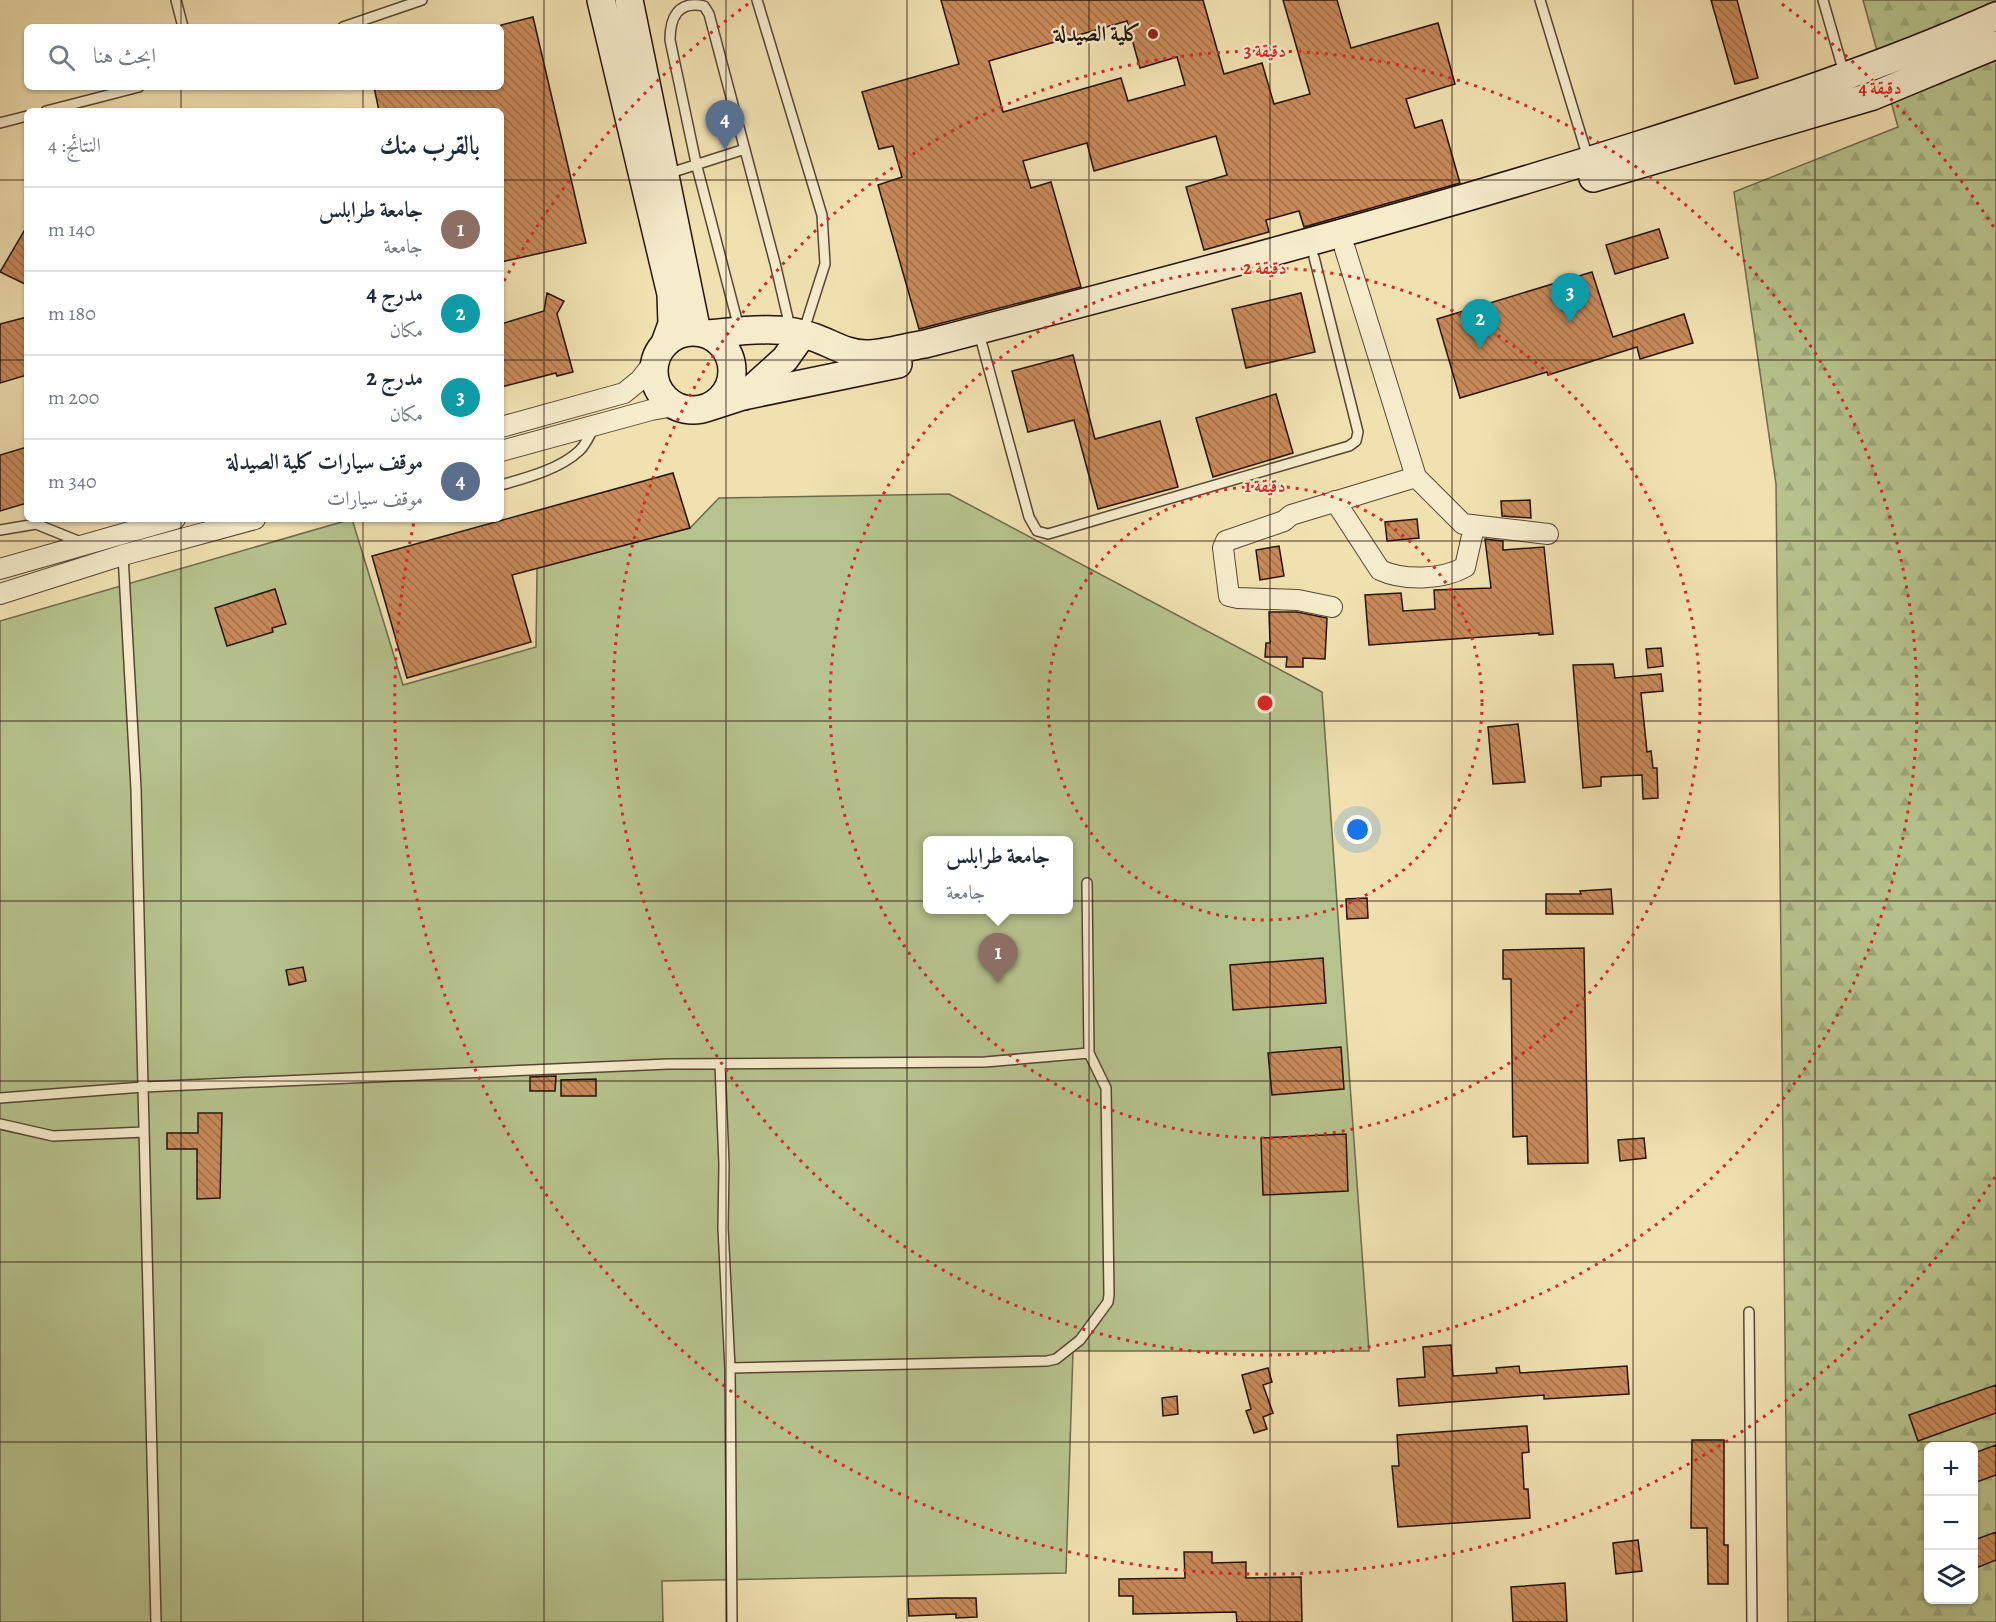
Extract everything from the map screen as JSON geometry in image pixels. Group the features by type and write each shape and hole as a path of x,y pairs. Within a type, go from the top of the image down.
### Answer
{"street":[{"path":"601,0 671,294 672,324 660,352 654,378 662,394 675,406"},
{"path":"629,0 703,333 725,348 733,369 727,391 709,407"},
{"path":"504,426 624,393 640,380 660,352 686,333 740,331 797,334 847,351 866,354 925,344 1358,230 1589,161 1855,74 1996,16"},
{"path":"504,450 675,406 692,410 709,407 743,396 829,380 982,344 1345,249 1873,96 1996,45"},
{"path":"1855,74 1873,96"},
{"path":"1345,249 1416,477 1463,524 1548,534"},
{"path":"743,396 785,359 797,334"},
{"path":"1332,607 1298,600 1229,596 1222,548 1226,541 1284,521 1291,514 1416,477"},
{"path":"1335,501 1380,570 1391,575 1453,574 1459,571 1465,567 1474,527"},
{"path":"0,569 164,522"},
{"path":"0,594 123,555 244,522"}],"lane":[{"path":"176,0 182,24"},
{"path":"352,24 422,0"},
{"path":"757,0 822,215 825,264 797,334"},
{"path":"1540,0 1589,161"},
{"path":"1823,0 1855,74"},
{"path":"740,331 696,163 670,40 670,24 673,14 686,4 704,6 709,14 786,303 797,334"},
{"path":"58,108 127,90"},
{"path":"0,123 24,117"},
{"path":"666,174 745,149"},
{"path":"982,344 1029,517 1037,531 1048,534 1349,447 1356,441 1358,432 1314,257"},
{"path":"504,484 525,478 566,460 580,451 594,426"},
{"path":"0,530 36,524 86,544"},
{"path":"123,555 136,789 156,1622"},
{"path":"730,1368 1047,1361 1056,1359 1080,1340 1108,1302 1106,1088 1089,1053 1087,883"},
{"path":"0,1098 143,1087 444,1073 720,1064 985,1062 1089,1053"},
{"path":"720,1064 724,1165 723,1228 730,1368 732,1622"},
{"path":"0,1124 53,1136 144,1132"},
{"path":"1749,1312 1752,1622"}],"green space":[{"path":"1863,0 1996,0 1996,1622 1788,1622 1776,484 1734,192 1898,127"},
{"path":"949,494 1322,692 1369,1351 1073,1351 1066,1573 662,1581 663,1622 0,1622 0,621 342,522 353,522 403,685 536,647 537,568 690,528 719,498"}],"building":[{"name":"كلية الصيدلة","path":"941,0 1203,0 1224,74 1262,63 1274,104 1310,94 1283,0 1337,0 1351,48 1438,23 1455,84 1406,99 1415,128 1442,120 1460,183 1304,227 1299,211 1266,220 1269,232 1204,250 1186,187 1227,175 1216,136 1094,171 1087,143 1023,161 1031,188 1051,182 1081,287 919,329 878,185 902,177 893,146 879,149 862,92 959,64","holes":["1127,21 1140,68 1177,57 1185,85 1128,101 1121,78 1003,112 989,61"]},
{"path":"1711,0 1737,0 1758,78 1735,84"},
{"path":"533,17 586,243 504,261 504,108 378,108 375,90 504,90 504,24"},
{"path":"1659,229 1668,258 1615,274 1606,245"},
{"path":"24,231 24,284 0,272"},
{"path":"1592,272 1613,337 1684,314 1693,343 1640,359 1637,347 1548,375 1547,372 1460,398 1437,319"},
{"path":"547,293 564,301 557,314 573,372 557,376 556,373 504,386 504,323 544,311"},
{"path":"1301,293 1315,352 1246,368 1232,309"},
{"path":"24,318 24,376 0,383 0,324"},
{"path":"1073,355 1095,439 1160,421 1178,487 1098,509 1074,420 1028,432 1012,371"},
{"path":"1276,394 1293,453 1213,477 1196,418"},
{"path":"24,448 24,504 0,511 0,455"},
{"path":"673,473 690,528 512,575 531,642 407,678 372,556 495,522 504,522 504,520"},
{"path":"1530,500 1531,518 1502,516 1501,501"},
{"path":"1417,519 1419,538 1387,541 1385,522"},
{"path":"1485,539 1503,541 1503,550 1544,547 1553,634 1539,635 1539,633 1369,645 1365,595 1401,593 1403,611 1435,609 1434,590 1491,588"},
{"path":"1279,546 1284,576 1260,580 1256,550"},
{"path":"275,589 286,624 272,628 273,632 227,646 215,608"},
{"path":"1269,612 1297,612 1327,618 1325,659 1303,658 1303,667 1286,667 1287,657 1265,657 1266,643 1270,643"},
{"path":"1661,648 1663,666 1648,668 1646,649"},
{"path":"1613,664 1615,678 1661,674 1663,691 1641,693 1647,752 1651,751 1653,768 1657,768 1658,798 1643,799 1642,775 1601,777 1601,786 1583,788 1573,665"},
{"path":"1518,724 1525,782 1493,784 1488,727"},
{"path":"1611,889 1613,914 1546,914 1546,894 1581,894 1580,891"},
{"path":"1367,898 1368,918 1347,919 1346,899"},
{"path":"1584,948 1588,1163 1528,1164 1527,1136 1513,1137 1511,979 1503,979 1503,950"},
{"path":"1323,958 1326,1003 1233,1010 1230,965"},
{"path":"303,967 306,981 289,985 286,970"},
{"path":"1341,1047 1344,1089 1272,1095 1268,1053"},
{"path":"556,1076 555,1091 530,1091 530,1077"},
{"path":"596,1079 596,1096 561,1096 561,1080"},
{"path":"198,1113 222,1113 220,1198 197,1199 197,1149 167,1149 167,1133 198,1133"},
{"path":"1346,1134 1348,1191 1263,1195 1261,1138"},
{"path":"1644,1138 1646,1158 1620,1161 1618,1140"},
{"path":"1451,1345 1453,1376 1497,1373 1496,1368 1519,1366 1520,1373 1627,1366 1629,1394 1544,1399 1544,1395 1399,1406 1397,1379 1425,1377 1423,1347"},
{"path":"1268,1368 1272,1382 1263,1385 1273,1413 1263,1417 1267,1429 1254,1433 1246,1411 1251,1409 1242,1375"},
{"path":"1996,1385 1996,1413 1918,1441 1909,1415"},
{"path":"1177,1396 1178,1414 1163,1416 1162,1398"},
{"path":"1527,1426 1529,1452 1522,1453 1524,1489 1528,1489 1530,1518 1398,1527 1392,1466 1399,1466 1397,1435"},
{"path":"1692,1440 1724,1440 1724,1545 1728,1545 1728,1584 1708,1584 1707,1528 1691,1528"},
{"path":"1996,1445 1996,1475 1978,1482 1978,1452"},
{"path":"1996,1532 1996,1560 1978,1567 1978,1550 1978,1539"},
{"path":"1638,1540 1642,1571 1616,1574 1613,1543"},
{"path":"1184,1552 1212,1552 1212,1563 1246,1562 1246,1578 1301,1577 1302,1622 1237,1622 1236,1612 1133,1614 1133,1596 1119,1596 1119,1579 1185,1578"},
{"path":"1565,1583 1567,1622 1513,1622 1511,1587"},
{"path":"976,1598 977,1617 956,1618 956,1614 909,1616 908,1599"}],"place":[{"name":"كلية الصيدلة","path":"1153,34"},
{"name":"موقف سيارات كلية الصيدلة","path":"725,150"},
{"name":"مدرج 2","path":"1570,323"},
{"name":"مدرج 4","path":"1480,349"},
{"name":"جامعة طرابلس","path":"998,983"}]}
